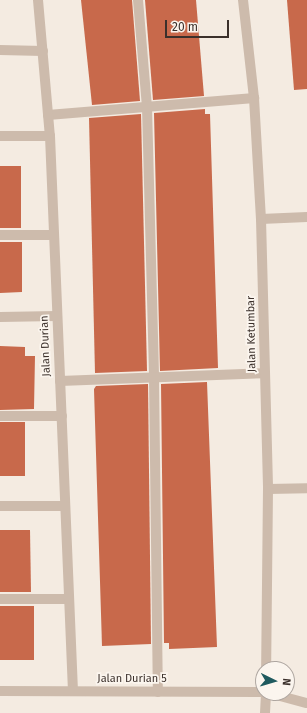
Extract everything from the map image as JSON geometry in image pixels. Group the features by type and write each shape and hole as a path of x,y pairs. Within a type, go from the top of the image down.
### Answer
{"street":[{"name":"Jalan Durian","path":"38,0 50,136 72,691"},
{"path":"138,0 147,107 154,377 158,692"},
{"name":"Jalan Ketumbar","path":"243,0 254,98 261,220 268,489 266,661"},
{"path":"0,50 43,51"},
{"path":"48,115 254,98"},
{"path":"0,136 50,136"},
{"path":"261,220 307,217"},
{"path":"0,235 54,235"},
{"path":"0,317 57,316"},
{"path":"60,381 265,373"},
{"path":"0,416 62,416"},
{"path":"268,489 307,488"},
{"path":"0,506 65,506"},
{"path":"0,600 69,600"},
{"name":"Jalan Durian 5","path":"0,691 255,693"},
{"path":"295,700 307,703"},
{"path":"264,701 265,713"}],"building":[{"path":"81,0 132,0 140,101 92,105"},
{"path":"145,0 196,0 204,96 153,100"},
{"path":"287,0 307,0 307,89 294,90"},
{"path":"205,109 205,114 210,114 218,368 160,371 154,113"},
{"path":"141,114 147,371 95,373 89,118"},
{"path":"0,166 21,166 21,228 0,228"},
{"path":"0,242 22,242 22,292 0,293"},
{"path":"0,346 25,347 25,356 35,356 34,409 0,410"},
{"path":"207,382 217,647 169,649 169,643 164,643 161,384"},
{"path":"148,384 151,644 102,646 94,389 96,386"},
{"path":"0,422 25,422 25,476 0,476"},
{"path":"0,530 30,530 31,592 0,592"},
{"path":"0,606 34,606 34,660 0,660"}]}
